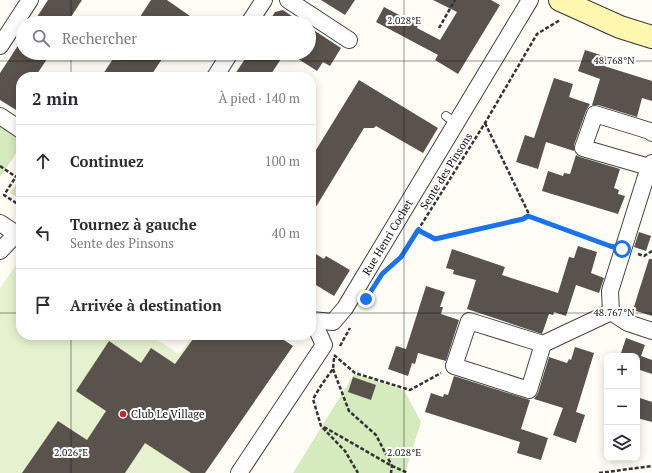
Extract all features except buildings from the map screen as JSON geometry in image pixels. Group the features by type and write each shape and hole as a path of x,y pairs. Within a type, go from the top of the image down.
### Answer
{"street":[{"path":"20,16 30,0"},
{"path":"254,16 264,0"},
{"path":"288,0 312,16"},
{"name":"Rue Henri Cochet","path":"316,320 334,322 345,308 451,120 530,0"},
{"path":"564,2 620,28 652,37"},
{"path":"316,18 349,40"},
{"path":"0,46 16,21"},
{"path":"218,72 226,60"},
{"path":"611,312 610,291 622,249 651,165 583,148 594,114 650,131 652,133"},
{"path":"0,116 16,127"},
{"path":"0,223 16,234"},
{"path":"0,251 16,237"},
{"path":"611,312 628,323 652,331"},
{"path":"543,344 528,390 454,366 469,321 543,344 611,312"},
{"name":"Rue Henri Cochet","path":"239,473 324,346 316,329"}],"path":[{"path":"439,28 454,0"},
{"name":"Sente des Pinsons","path":"386,270 401,257 485,122 536,34 564,17 564,2"},
{"path":"485,122 528,212 528,216"},
{"path":"0,166 16,176 4,195 16,203"},
{"path":"418,230 435,239 523,219 528,216"},
{"path":"528,216 610,246 644,256 652,251"},
{"path":"352,324 335,356 333,369 313,400 322,426 345,451 358,473"},
{"path":"335,356 355,373 410,390 454,366"},
{"path":"333,369 349,411 376,435 392,466 391,473"},
{"path":"322,426 392,466 408,473"},
{"path":"599,473 652,466"}],"green space":[{"path":"0,126 16,137 16,153 0,177"},
{"path":"16,184 16,197 10,193"},
{"name":"Club Le Village","path":"16,265 16,340 158,340 179,354 190,340 284,340 293,346 205,473 0,473 0,288"},
{"path":"354,374 404,390 421,422 405,473 293,473"}],"place":[{"name":"Club Le Village","path":"123,414"}],"route":[{"path":"366,299 382,274 401,257 418,230 435,239 523,219 528,216 622,249"}]}
